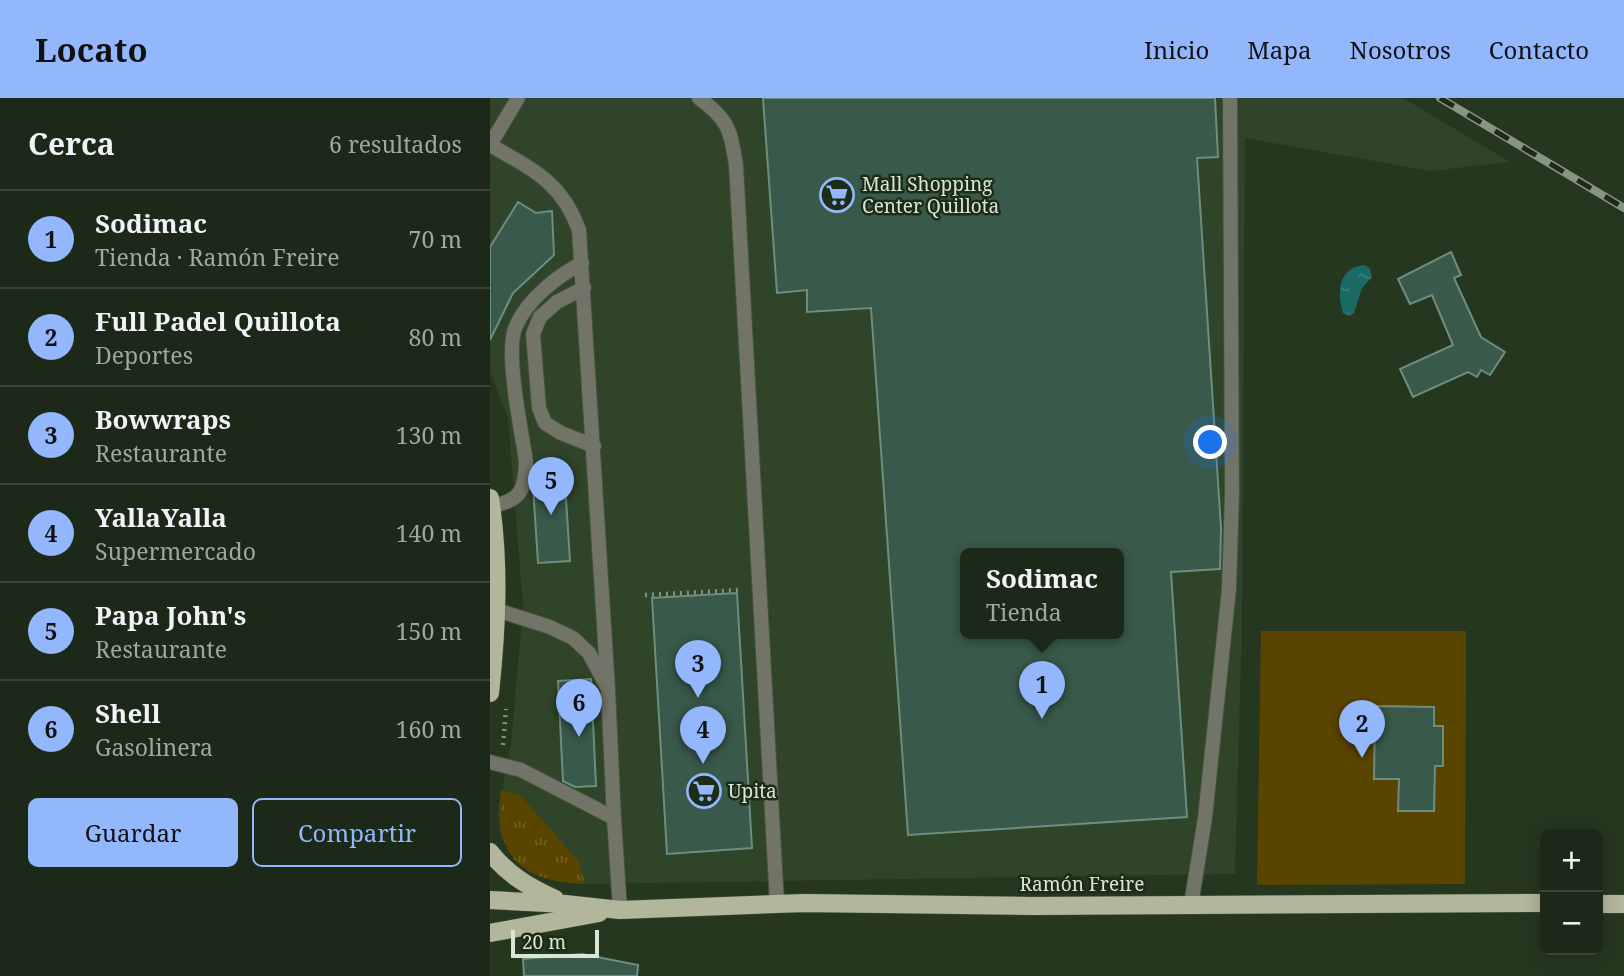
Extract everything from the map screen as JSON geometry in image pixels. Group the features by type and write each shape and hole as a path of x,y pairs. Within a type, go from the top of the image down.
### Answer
{"main road":[{"path":"490,693 496,610 496,558 491,502"},
{"path":"490,852 509,873 527,887 565,904"},
{"name":"Ramón Freire","path":"490,900 620,910"},
{"name":"Ramón Freire","path":"490,933 620,910 777,904 1540,904"},
{"path":"1603,904 1624,904"}],"lane":[{"path":"518,98 490,145 551,184 564,198 579,230 620,910"},
{"path":"699,98 715,110 730,131 736,165 777,904"},
{"path":"1191,905 1205,818 1229,589 1232,494 1230,98"},
{"path":"491,502 508,504 521,493 525,479 526,461 512,349 515,328 542,292 562,274 582,263"},
{"path":"584,288 557,302 540,317 533,334 539,408 545,423 561,433 594,446"},
{"path":"496,610 550,627 573,638 589,653 608,689"},
{"path":"490,762 522,771 614,818"}],"path":[{"path":"645,595 760,589"}],"shaded area":[{"path":"490,98 1403,98 1510,162 1430,171 1245,138 1242,626 1235,874 585,884 551,880 527,870 509,852 500,833 498,812 511,744 523,606 508,418 490,372"}],"green space":[{"path":"1261,631 1466,631 1465,884 1257,885"},
{"path":"501,790 520,795 579,862 585,884 556,881 536,875 513,858 502,834"}],"water":[{"path":"1365,265 1370,269 1372,277 1362,288 1354,313 1350,316 1343,313 1340,297 1342,282 1349,270"}],"building":[{"path":"763,98 1215,98 1218,157 1197,158 1221,528 1220,569 1171,572 1187,817 908,835 871,308 807,312 807,290 777,293"},
{"path":"518,202 536,213 552,211 554,255 513,293 490,340 490,247"},
{"path":"1451,252 1461,275 1454,278 1481,337 1505,352 1490,375 1481,370 1477,377 1468,372 1413,397 1400,369 1453,345 1432,295 1410,304 1398,279"},
{"path":"564,467 570,561 538,563 533,486 535,469"},
{"path":"737,593 752,848 667,854 652,598"},
{"path":"591,679 596,786 575,787 563,781 558,681"},
{"path":"1375,706 1434,707 1434,726 1443,726 1443,766 1435,766 1434,811 1398,811 1399,779 1374,779"},
{"path":"582,954 638,965 637,976 524,976 523,959"}],"railway":[{"path":"1440,98 1624,208"}],"place":[{"name":"Mall Shopping Center Quillota","path":"837,195"},
{"name":"Papa John's","path":"551,515"},
{"name":"Bowwraps","path":"698,698"},
{"name":"Sodimac","path":"1042,719"},
{"name":"Shell","path":"579,737"},
{"name":"Full Padel Quillota","path":"1362,758"},
{"name":"YallaYalla","path":"703,764"},
{"name":"Upita","path":"704,791"}]}
